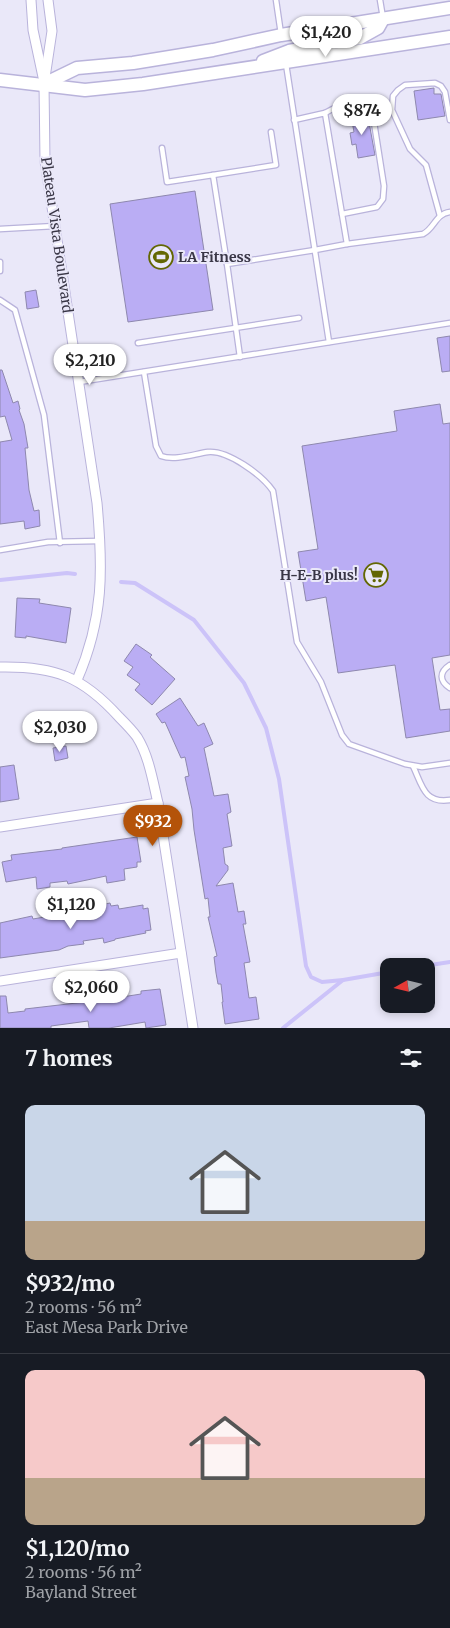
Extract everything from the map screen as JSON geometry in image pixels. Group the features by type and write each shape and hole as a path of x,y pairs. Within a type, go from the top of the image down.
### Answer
{"main road":[{"path":"44,84 77,68 133,63 213,50 281,35 450,8"},
{"path":"244,68 290,51 360,38 378,28 383,19"},
{"path":"0,80 85,90 143,84 450,37"}],"street":[{"name":"Plateau Vista Boulevard","path":"31,0 33,30 44,84"},
{"name":"Plateau Vista Boulevard","path":"48,0 52,31 44,84 45,160 97,503 101,541 101,581 97,620 89,653 77,680"},
{"path":"0,667 23,666 55,672 77,680 94,692 112,709 137,737 152,778 158,803 193,1028"},
{"path":"0,827 158,803"},
{"path":"0,981 181,953"}],"lane":[{"path":"276,0 281,35"},
{"path":"380,0 383,19"},
{"path":"286,63 329,342"},
{"path":"440,216 426,164 410,148 392,110 394,93 405,86 426,83 438,84 445,92 450,120"},
{"path":"294,120 325,113 333,108 358,104 367,108 373,116 384,186 383,199 378,207 342,214"},
{"path":"325,113 347,244"},
{"path":"162,148 167,182 276,165 271,132"},
{"path":"213,174 240,357"},
{"path":"226,264 347,244 423,234 429,231 435,219 443,213 450,212"},
{"path":"0,229 55,226"},
{"path":"0,262 0,271"},
{"path":"0,300 15,310 44,415 60,543"},
{"path":"138,343 299,318"},
{"path":"78,382 450,323"},
{"path":"144,372 156,446 161,456 171,458 210,452 225,454 259,477 273,491 297,642 321,682 342,735 349,744 414,766 422,767 450,763"},
{"path":"0,550 48,542 101,541"},
{"path":"450,665 443,670 441,675 442,681 450,688"},
{"path":"414,766 430,798 442,801 450,800"}],"building":[{"path":"434,88 434,94 441,94 445,116 418,120 414,91"},
{"path":"365,114 368,117 375,155 358,158 356,144 352,145 350,133 354,132 351,116"},
{"name":"LA Fitness","path":"195,191 213,310 128,322 110,204"},
{"path":"36,290 39,307 27,309 25,292"},
{"path":"450,336 450,371 442,372 437,338"},
{"path":"0,370 2,370 13,403 18,401 24,424 28,448 25,448 29,490 34,511 39,510 40,526 25,529 24,521 0,524 0,442 12,440 5,416 0,417"},
{"name":"H-E-B plus!","path":"440,404 443,424 450,423 450,655 432,658 440,710 450,709 450,731 406,738 395,665 338,673 326,597 306,601 298,552 318,549 302,446 397,431 394,411"},
{"path":"17,598 40,599 39,603 71,608 66,643 26,636 26,638 15,637"},
{"path":"136,644 152,655 150,657 175,679 152,705 135,690 140,684 127,675 133,667 124,661"},
{"path":"180,698 198,726 204,723 213,744 204,748 214,796 228,794 231,812 227,814 232,846 223,848 225,864 228,866 228,870 216,886 233,883 238,912 244,911 246,924 243,924 250,962 244,963 249,998 256,997 259,1019 225,1024 221,984 218,984 214,957 217,956 208,917 210,917 208,898 205,899 192,809 185,777 189,776 185,757 181,758 165,722 162,723 156,714"},
{"path":"66,746 68,758 55,761 53,748"},
{"path":"14,765 19,799 0,802 0,767"},
{"path":"137,837 141,862 137,862 137,867 124,869 125,880 107,883 106,876 68,884 67,881 50,883 50,887 37,889 36,877 6,882 2,862 12,860 11,855"},
{"path":"110,903 111,906 118,905 119,909 143,905 143,909 148,908 151,930 145,931 146,933 104,943 103,938 83,941 84,944 68,946 59,950 0,958 0,923 32,916 33,919 56,915 60,919 98,912 97,906"},
{"path":"160,989 166,1025 146,1028 145,1022 109,1028 89,1028 88,1021 51,1026 51,1028 0,1028 0,996 6,996 8,1013 25,1011 25,1009 85,1002 122,994 122,997 141,994 141,991"}],"waterway":[{"path":"0,580 67,573 75,574"},
{"path":"121,582 135,583 194,620 244,683 266,728 279,779 306,966 311,977 322,982 343,980"},
{"path":"435,964 450,962"},
{"path":"283,1028 343,980 380,974"}],"place":[{"name":"LA Fitness","path":"161,257"},
{"name":"H-E-B plus!","path":"376,575"}]}
